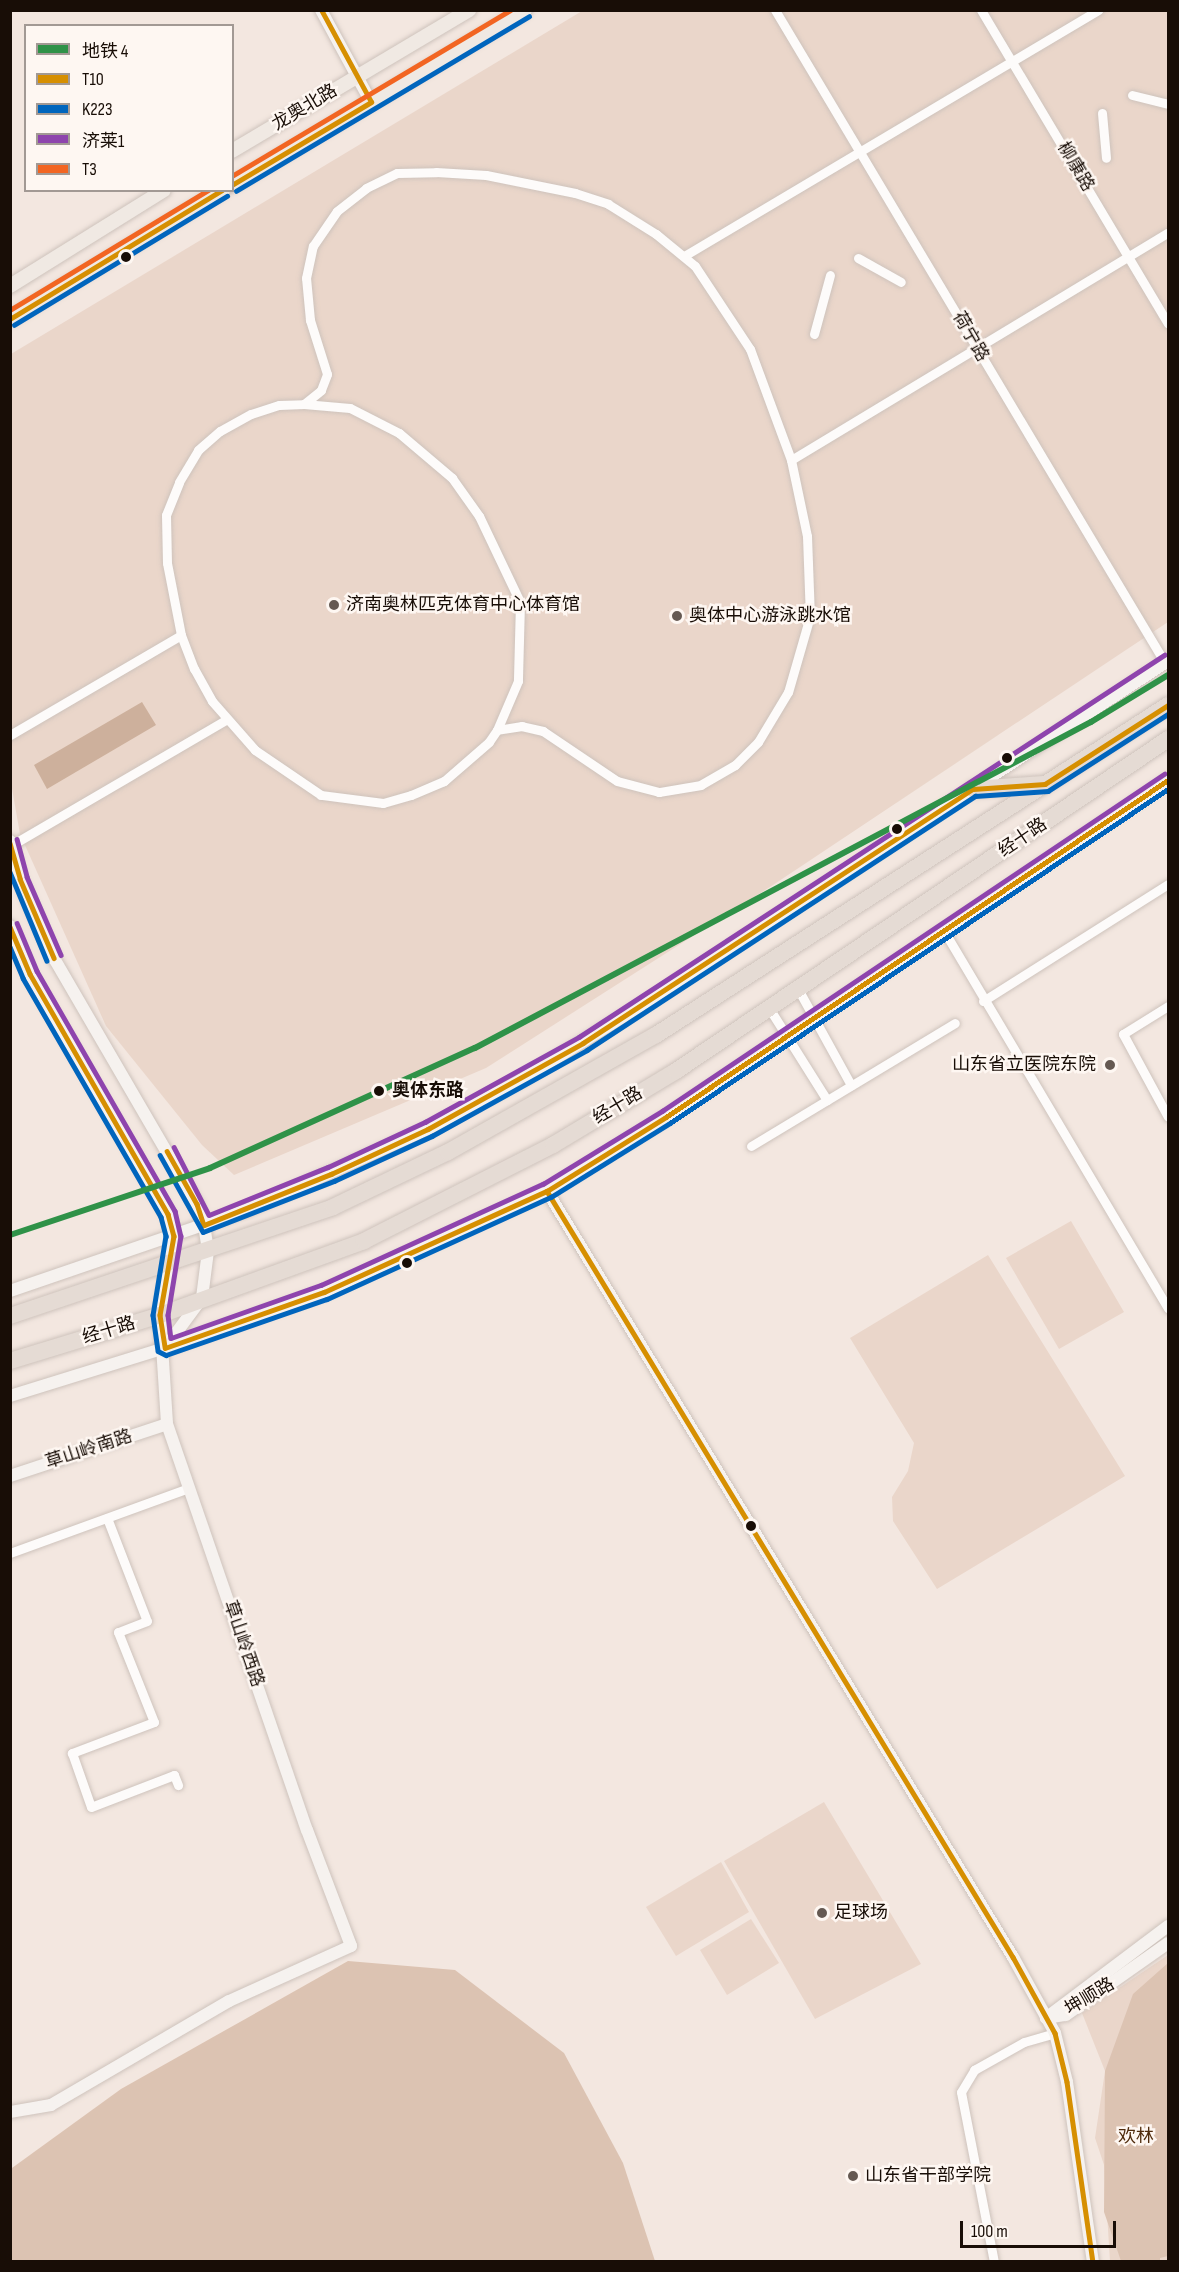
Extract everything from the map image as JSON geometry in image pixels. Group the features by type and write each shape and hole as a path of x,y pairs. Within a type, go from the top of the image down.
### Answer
{"highway":[{"name":"经十路","path":"10,1316 333,1207 531,1108 656,1035 1168,705"},
{"name":"经十路","path":"10,1361 160,1316 202,1298 278,1274 364,1240 472,1189 676,1071 1168,740"},
{"path":"973,789 1045,784"}],"main road":[{"path":"321,10 371,102"},
{"name":"龙奥北路","path":"234,150 469,10"},
{"name":"龙奥北路","path":"234,184 525,10"},
{"path":"10,286 161,192"},
{"path":"10,319 220,192"},
{"path":"10,1291 174,1236 331,1174 521,1080 1167,662"},
{"name":"经十路","path":"10,1396 165,1348 324,1292 547,1191 815,1018 1168,780"},
{"path":"11,844 20,879 55,960 197,1204 204,1225 208,1251 202,1298 165,1348"},
{"path":"10,926 30,974 168,1214 174,1236 160,1316 165,1348"},
{"path":"547,1191 1013,1957 1055,2033 1067,2082 1093,2262"},
{"name":"草山岭西路","path":"10,2112 51,2105 229,2001 351,1946 167,1424 165,1348"},
{"name":"草山岭南路","path":"10,1476 167,1424"},
{"name":"坤顺路","path":"1046,2018 1168,1926"},
{"name":"坤顺路","path":"1046,2018 1066,2014 1168,1943"}],"street":[{"name":"荷宁路","path":"775,10 1167,662"},
{"name":"柳康路","path":"981,10 1168,324"},
{"path":"684,256 1099,10"},
{"path":"1134,95 1168,104"},
{"path":"1102,114 1106,158"},
{"path":"304,404 321,390 327,374 310,320 306,278 313,246 337,211 366,188 397,173 486,175 575,193 608,204 695,266 750,349 791,460 807,536 810,616 788,692 758,742 735,765 701,785 659,792 618,781 543,731 522,726 497,730"},
{"path":"791,460 1168,233"},
{"path":"860,259 901,282"},
{"path":"814,334 829,279"},
{"path":"304,404 350,408 399,434 452,478 479,516 520,602 518,681 497,730 489,742 444,781 383,803 321,795 255,750 226,719 194,669 181,635 167,555 166,515 179,482 198,450 220,431 251,414 279,405 304,404"},
{"path":"10,735 181,635"},
{"path":"11,844 226,719"},
{"path":"983,1001 1168,884"},
{"path":"944,931 983,1001 1168,1308"},
{"path":"798,989 852,1085"},
{"path":"1168,1006 1123,1034 1168,1117"},
{"path":"769,1008 827,1100"},
{"path":"751,1146 955,1023"},
{"path":"10,1553 189,1488"},
{"path":"107,1518 147,1621 118,1632 154,1722 72,1753 91,1808 174,1775 178,1785"},
{"path":"994,2262 961,2092 974,2070 1023,2042 1055,2033"}],"green space":[{"path":"582,11 1168,11 1168,622 770,887 486,1068 234,1175 202,1145 106,1026 20,834 11,783 11,354"},
{"path":"1071,1221 1124,1312 1059,1349 1006,1258"},
{"path":"988,1255 1125,1476 937,1589 893,1521 892,1497 908,1471 914,1443 850,1338"},
{"name":"足球场","path":"824,1802 921,1964 815,2019 724,1861"},
{"path":"721,1862 749,1912 676,1956 646,1907"},
{"path":"751,1919 779,1963 727,1995 700,1950"},
{"name":"欢林","path":"1168,1955 1168,2261 1110,2261 1104,2165 1095,2138 1105,2071 1082,2013"},
{"path":"348,1961 455,1970 564,2053 623,2163 655,2261 11,2261 12,2168 121,2089"},
{"name":"欢林","path":"1168,1963 1168,2256 1160,2258 1160,2261 1121,2261 1104,2212 1105,2071 1133,1994"}],"shaded area":[{"path":"142,702 156,725 47,789 34,765"}],"metro line":[{"name":"4","path":"10,1235 210,1168 475,1048 1091,722 1168,675"}],"transit line":[{"name":"T10","path":"234,184 371,102 321,10"},
{"name":"T3","path":"234,175 510,10"},
{"name":"K223","path":"236,191 529,16"},
{"name":"T3","path":"10,310 205,192"},
{"name":"T10","path":"10,319 219,192"},
{"name":"K223","path":"14,325 227,196"},
{"name":"济莱1","path":"174,1147 209,1215 328,1167 425,1122 579,1037 1164,655"},
{"name":"T10","path":"167,1151 197,1204 204,1225 331,1174 428,1129 583,1043 973,789 1045,784 1168,705"},
{"name":"K223","path":"160,1155 203,1232 334,1181 432,1136 587,1050 975,796 1048,791 1168,714"},
{"name":"济莱1","path":"17,923 37,971 175,1211 181,1236 168,1315 171,1338 321,1285 543,1184 662,1111 1164,774"},
{"name":"T10","path":"10,927 30,974 168,1214 174,1236 160,1315 165,1348 324,1292 547,1191 666,1117 1168,780"},
{"name":"K223","path":"10,947 23,978 161,1217 166,1236 153,1315 158,1351 166,1355 327,1299 551,1197 670,1123 1168,789"},
{"name":"济莱1","path":"17,839 27,877 61,955"},
{"name":"T10","path":"10,843 20,879 54,958"},
{"name":"K223","path":"10,872 47,961"},
{"name":"T10","path":"547,1191 1013,1957 1055,2033 1067,2082 1093,2262"}],"place":[{"name":"济南奥林匹克体育中心体育馆","path":"334,605"},
{"name":"奥体中心游泳跳水馆","path":"677,616"},
{"name":"山东省立医院东院","path":"1110,1065"},
{"name":"奥体东路","path":"379,1091"},
{"name":"足球场","path":"822,1913"},
{"name":"山东省干部学院","path":"853,2176"}]}
